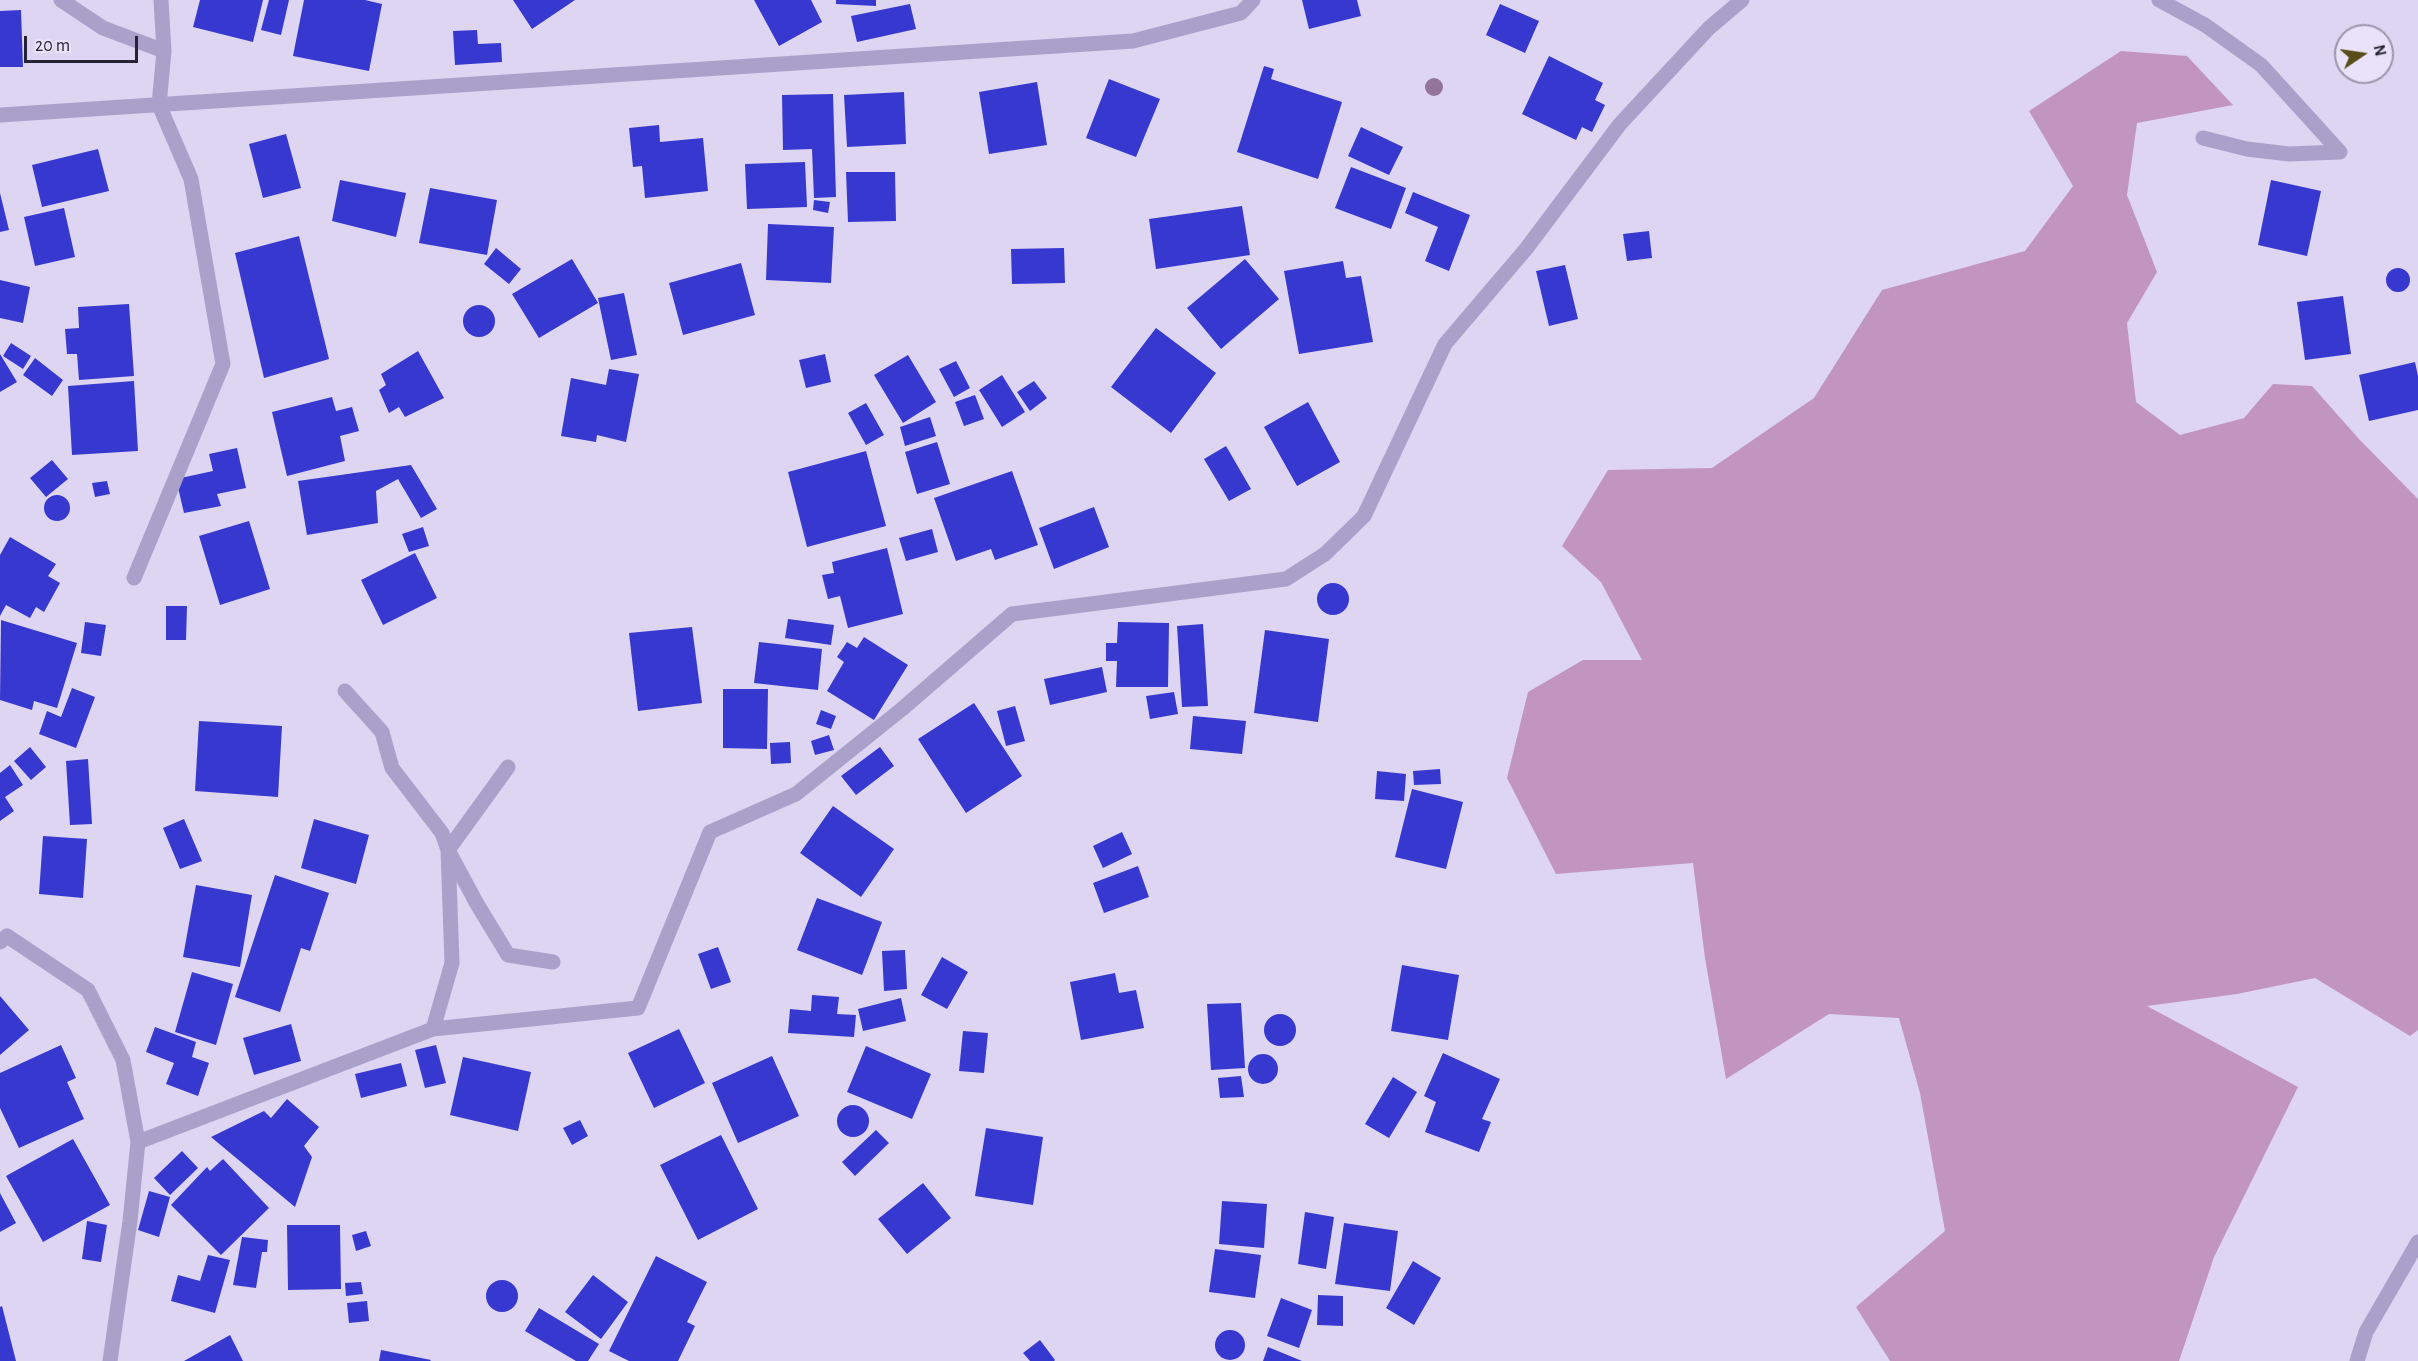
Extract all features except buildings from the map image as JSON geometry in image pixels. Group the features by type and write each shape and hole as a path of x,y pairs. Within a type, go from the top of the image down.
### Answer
{"street":[{"path":"61,0 104,28 164,51"},
{"path":"134,578 223,364 192,179 159,105 164,51 161,0"},
{"path":"0,115 1133,41 1241,13 1253,0"},
{"path":"138,1142 432,1029 638,1008 710,832 796,794 902,709 1012,614 1286,579 1325,554 1364,516 1445,344 1526,249 1620,124 1709,28 1742,0"},
{"path":"2159,0 2205,25 2261,65 2340,152 2278,153 2247,149 2203,138"},
{"path":"345,691 382,732 392,768 442,833 448,850 508,955 553,962"},
{"path":"432,1029 452,963 448,850 508,767"},
{"path":"0,942 7,936 88,990 123,1060 138,1142 130,1221 110,1361"},
{"path":"2357,1361 2366,1332 2418,1242"}],"shaded area":[{"path":"2121,51 2187,56 2233,105 2137,123 2127,195 2157,272 2127,323 2136,402 2180,435 2244,418 2273,384 2312,386 2359,439 2418,499 2418,1030 2410,1036 2315,978 2237,994 2147,1006 2298,1087 2214,1257 2179,1361 1890,1361 1856,1307 1945,1231 1920,1093 1899,1018 1829,1014 1726,1079 1705,958 1693,863 1556,874 1507,778 1528,692 1583,660 1642,660 1601,582 1562,546 1608,470 1712,468 1814,398 1882,290 2025,251 2073,186 2029,111"}]}
